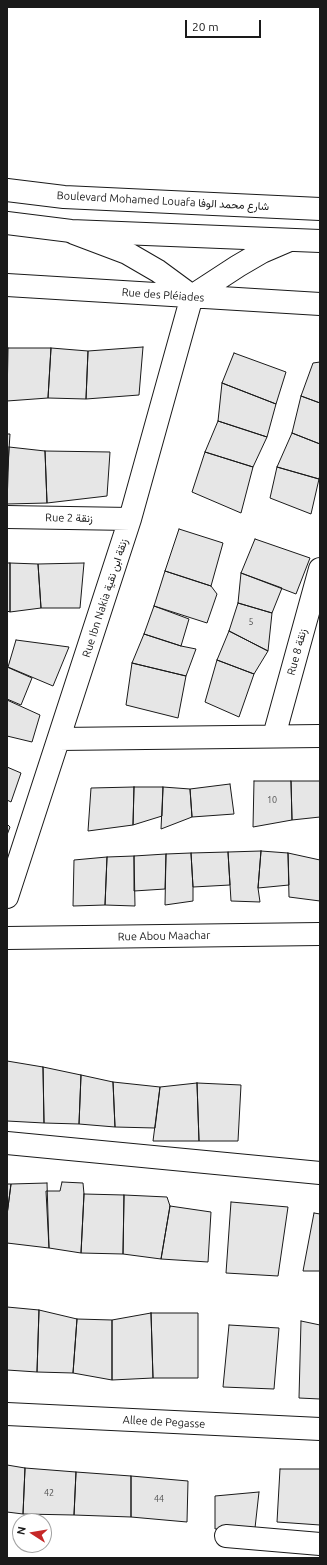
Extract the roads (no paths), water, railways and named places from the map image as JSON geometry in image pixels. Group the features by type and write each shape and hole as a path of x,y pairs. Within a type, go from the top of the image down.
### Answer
{"street":[{"name":"Boulevard Mohamed Louafa شارع محمد الوفا","path":"7,190 64,197 320,209"},
{"path":"7,223 71,231 320,241"},
{"path":"71,231 127,253 158,271 192,296 262,252 290,240"},
{"name":"Rue des Pléiades","path":"7,285 320,304"},
{"name":"Rue Ibn Nakia زنقة ابن نقية","path":"7,897 130,519 192,296"},
{"name":"Rue 2 زنقة","path":"7,517 130,519"},
{"name":"Rue 8 زنقة","path":"274,736 320,569"},
{"path":"59,739 320,736"},
{"name":"Rue Abou Maachar","path":"7,938 320,934"},
{"path":"7,1143 320,1172"},
{"name":"Allee de Pegasse","path":"7,1414 320,1430"},
{"path":"226,1536 320,1544"}]}
